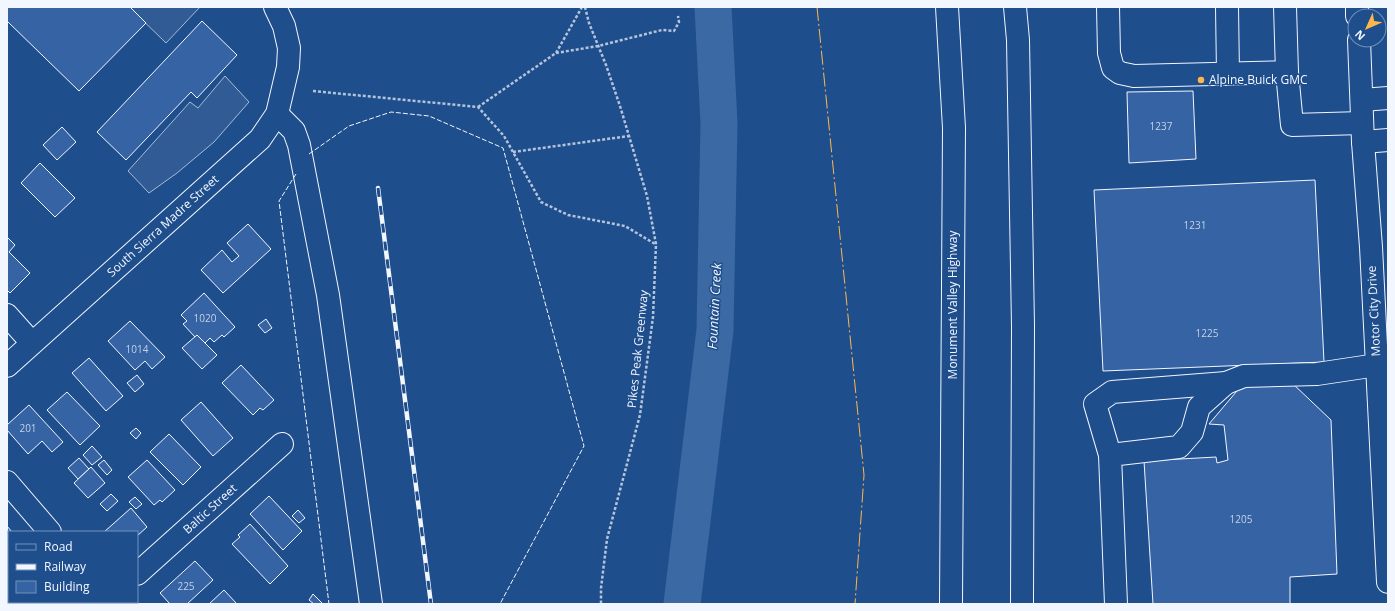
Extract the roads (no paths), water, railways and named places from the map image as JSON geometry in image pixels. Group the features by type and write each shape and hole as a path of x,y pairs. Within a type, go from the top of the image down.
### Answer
{"main road":[{"name":"South Sierra Madre Street","path":"7,366 260,139 277,114 288,67 289,48 284,26 275,7"},
{"name":"Monument Valley Highway","path":"947,7 954,128 951,604"},
{"path":"1015,7 1018,40 1023,326 1022,604"},
{"path":"1108,7 1109,53 1113,68 1120,73 1134,76 1287,72"},
{"path":"1227,7 1228,74"},
{"path":"1285,7 1287,72 1292,125 1363,133 1388,140"},
{"name":"Motor City Drive","path":"1359,48 1363,133 1380,246 1377,365 1384,441 1388,582"},
{"path":"1362,100 1388,98"},
{"path":"277,114 294,131 299,145 328,295 371,604"},
{"path":"7,315 32,343"},
{"path":"1116,604 1110,455 1095,404 1112,392 1226,383 1244,376 1317,374 1377,365"},
{"path":"1110,455 1179,447 1192,432 1199,407 1226,383"},
{"name":"Baltic Street","path":"138,573 282,444"},
{"path":"7,482 49,531"}],"waterway":[{"name":"Fountain Creek","path":"682,604 715,330 719,123 713,7"}],"railway":[{"path":"378,188 431,604"}],"place":[{"name":"Alpine Buick GMC","path":"1201,80"}]}
